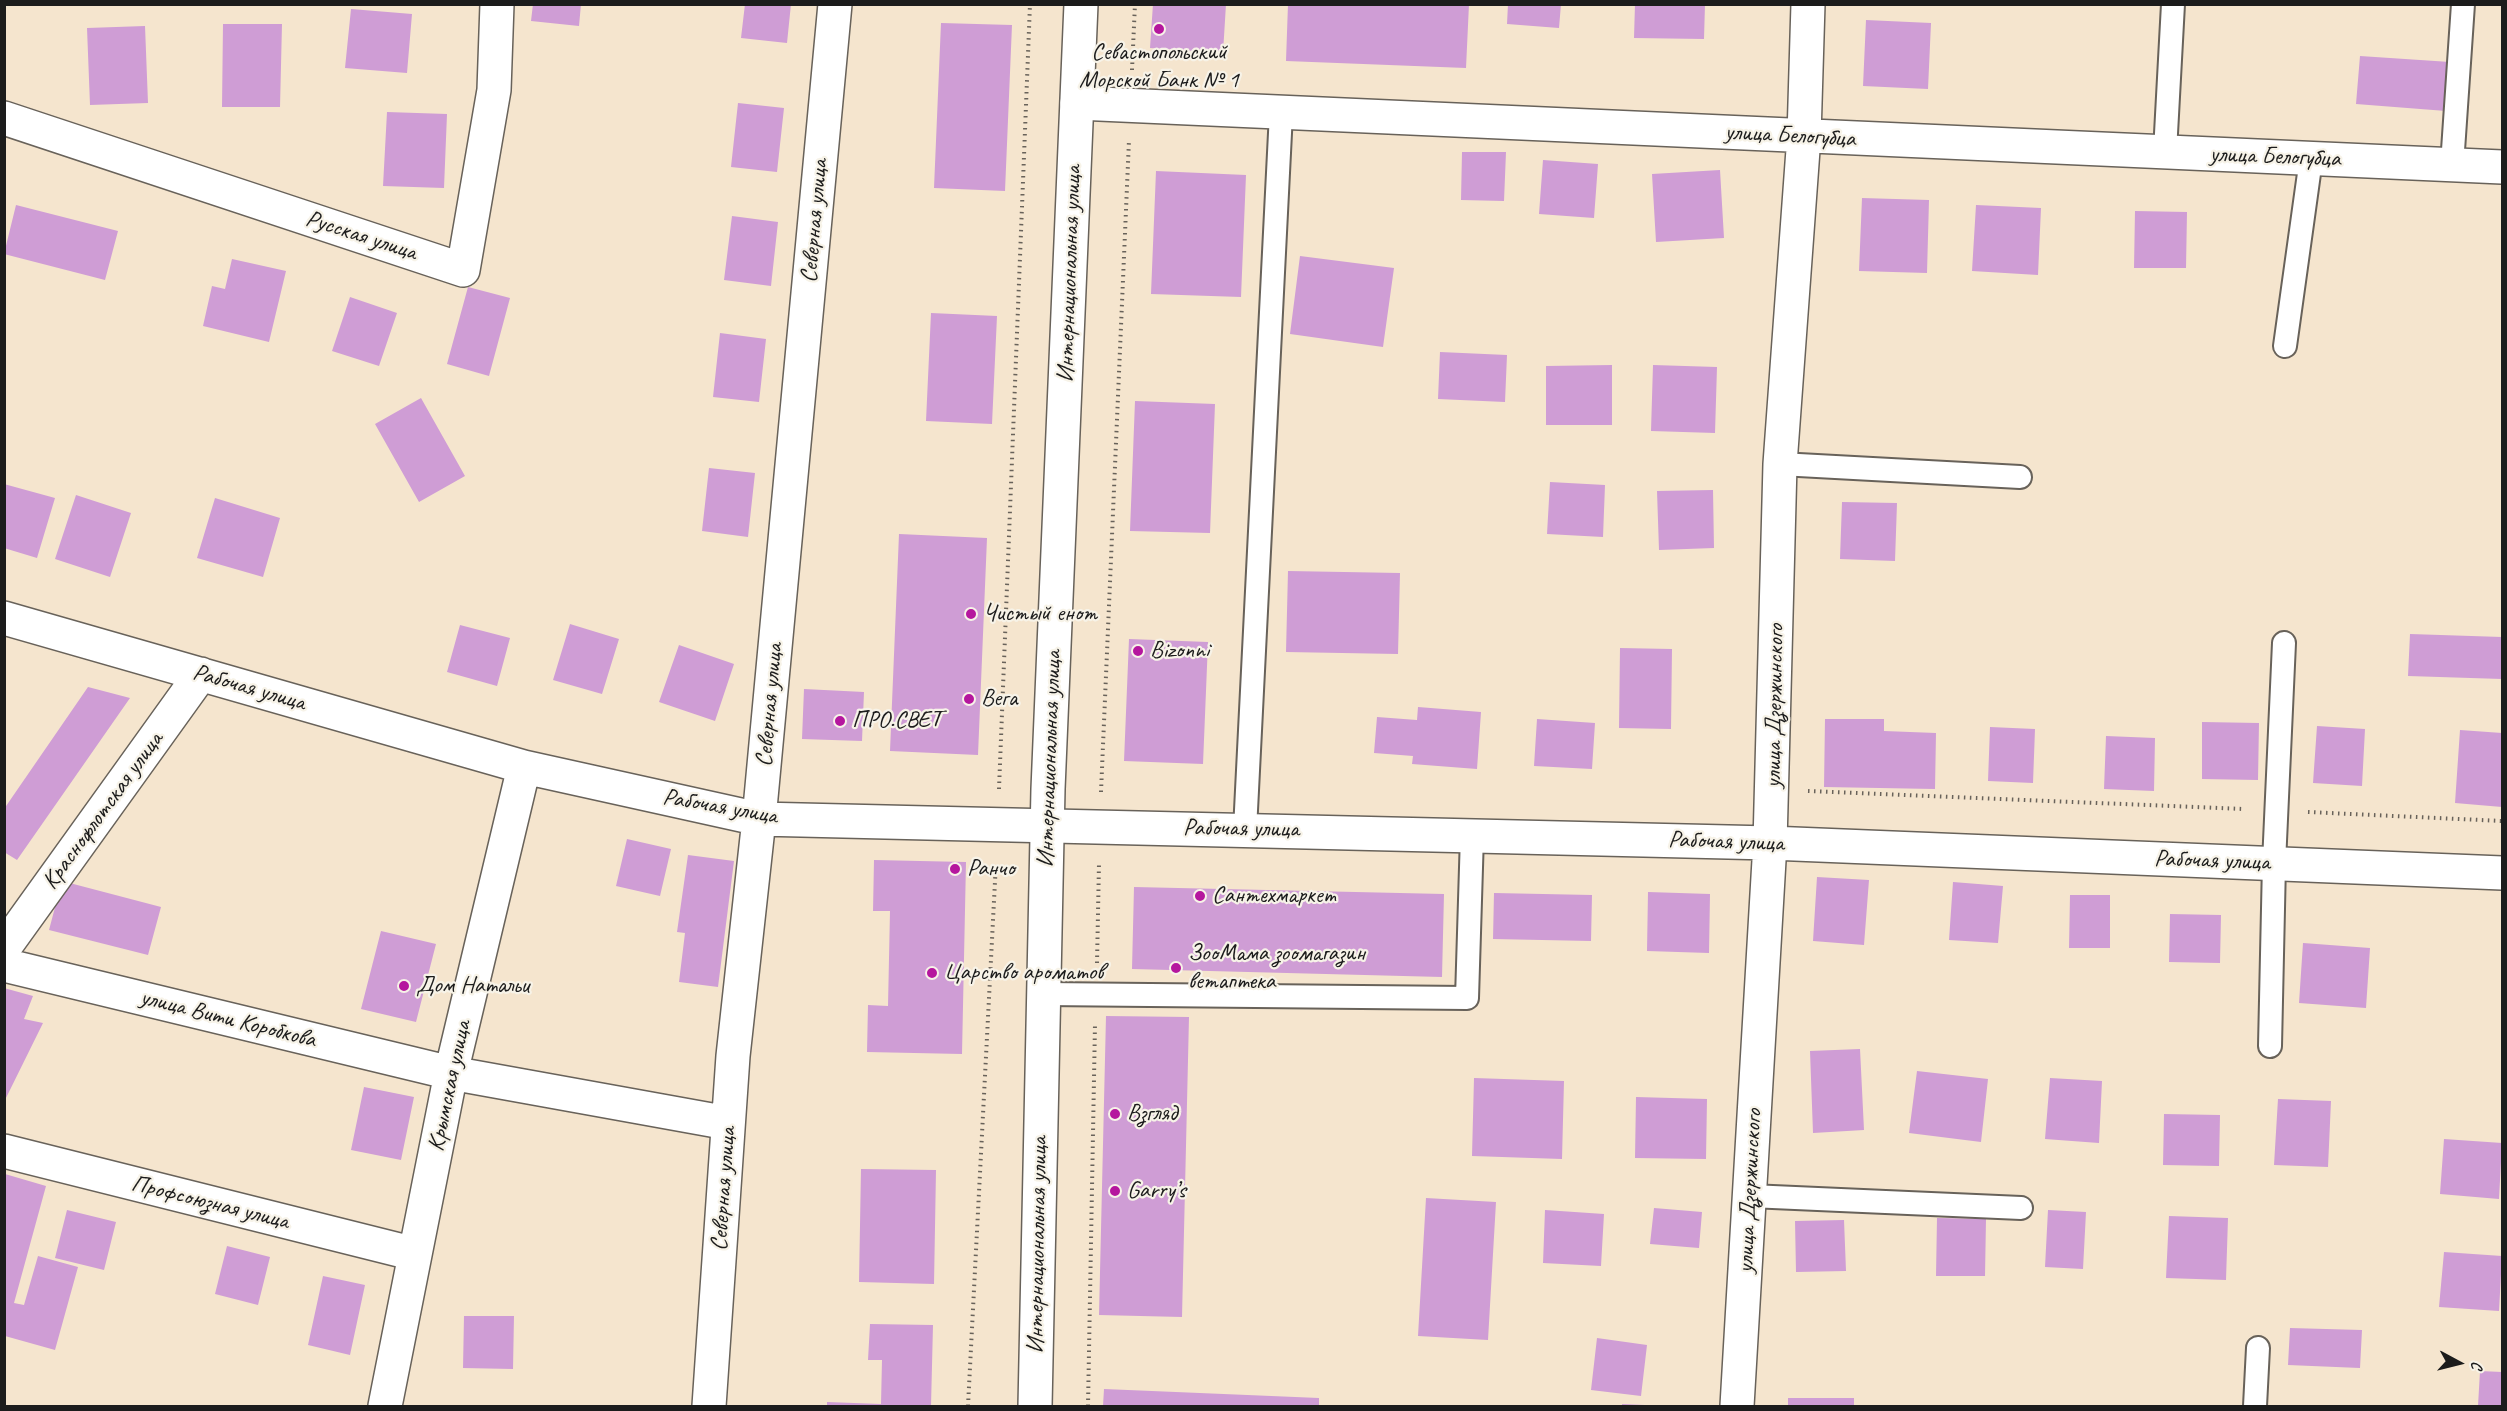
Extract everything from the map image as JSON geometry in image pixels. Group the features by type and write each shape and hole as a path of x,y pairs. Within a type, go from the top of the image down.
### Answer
{"street":[{"name":"Русская улица","path":"4,118 462,270 494,90 497,4"},
{"name":"Северная улица","path":"709,1407 733,1056 759,819 835,4"},
{"name":"Интернациональная улица","path":"1035,1407 1047,824 1081,4"},
{"name":"улица Дзержинского","path":"1737,1407 1773,789 1780,465 1804,136 1808,4"},
{"name":"улица Белогубца","path":"1077,103 2502,167"},
{"name":"Рабочая улица","path":"4,618 524,767 759,819 1047,824 1770,843 2502,873"},
{"name":"Краснофлотская улица","path":"4,948 201,674"},
{"name":"Крымская улица","path":"385,1407 451,1073 524,767"},
{"name":"улица Вити Коробкова","path":"4,965 451,1073 728,1123"},
{"name":"Профсоюзная улица","path":"4,1151 415,1254"}],"lane":[{"path":"2165,152 2173,4"},
{"path":"2452,165 2463,4"},
{"path":"1245,830 1281,113"},
{"path":"2285,346 2311,159"},
{"path":"1780,465 2020,477"},
{"path":"2270,1046 2274,864 2284,644"},
{"path":"1044,994 1467,998 1472,835"},
{"path":"1750,1196 2021,1208"},
{"path":"2255,1407 2258,1348"}],"path":[{"path":"968,1407 997,823 1030,4"},
{"path":"1088,1407 1100,826 1135,4"},
{"path":"1773,789 2502,821"}],"building":[{"path":"533,4 581,4 579,26 531,21"},
{"path":"745,4 791,4 787,43 741,38"},
{"path":"1153,4 1226,4 1223,53 1150,48"},
{"path":"1288,4 1469,4 1466,68 1286,61"},
{"path":"1508,4 1561,4 1559,28 1507,24"},
{"path":"1635,4 1705,4 1704,39 1634,38"},
{"path":"351,9 412,14 407,73 345,68"},
{"path":"1866,20 1931,23 1928,89 1863,86"},
{"path":"941,23 1012,25 1005,191 934,188"},
{"path":"223,24 282,24 280,107 222,107"},
{"path":"145,26 148,103 90,105 87,28"},
{"path":"2360,56 2450,62 2446,111 2356,104"},
{"path":"738,103 784,108 777,172 731,167"},
{"path":"387,112 447,114 444,188 383,186"},
{"path":"1462,152 1506,152 1504,201 1461,200"},
{"path":"1543,160 1598,164 1594,218 1539,214"},
{"path":"1720,170 1724,238 1656,242 1652,174"},
{"path":"1156,171 1246,175 1241,297 1151,294"},
{"path":"1862,198 1929,200 1927,273 1859,271"},
{"path":"16,205 118,231 105,280 4,254"},
{"path":"1976,205 2041,208 2038,275 1972,271"},
{"path":"2135,211 2187,212 2186,268 2134,268"},
{"path":"732,216 778,222 771,286 724,280"},
{"path":"1300,256 1394,268 1383,347 1290,334"},
{"path":"232,259 286,271 269,342 203,326 212,286 225,289"},
{"path":"468,287 510,298 489,376 447,364"},
{"path":"350,297 397,313 379,366 332,351"},
{"path":"931,313 997,316 992,424 926,421"},
{"path":"720,333 766,339 759,402 713,397"},
{"path":"1440,352 1507,355 1505,402 1438,399"},
{"path":"1612,365 1612,425 1546,425 1546,366"},
{"path":"1653,365 1717,367 1715,433 1651,431"},
{"path":"421,398 465,476 419,502 375,424"},
{"path":"1135,401 1215,404 1210,533 1130,531"},
{"path":"709,468 755,473 748,537 702,531"},
{"path":"1550,482 1605,485 1603,537 1547,534"},
{"path":"4,484 55,498 37,558 4,548"},
{"path":"1713,490 1714,548 1659,550 1657,491"},
{"path":"76,495 131,513 110,577 55,559"},
{"path":"215,498 280,518 263,577 197,558"},
{"path":"1842,502 1897,503 1895,561 1840,559"},
{"path":"899,534 987,538 978,755 890,751"},
{"path":"1288,571 1400,573 1398,654 1286,652"},
{"path":"570,624 619,639 602,694 553,680"},
{"path":"460,625 510,638 497,686 447,672"},
{"path":"2410,634 2502,637 2502,679 2408,676"},
{"path":"1129,639 1208,642 1203,764 1124,761"},
{"path":"679,645 734,664 715,721 659,702"},
{"path":"1620,648 1672,649 1671,729 1619,728"},
{"path":"88,687 130,698 17,860 4,852 4,809"},
{"path":"804,689 864,692 862,741 802,739"},
{"path":"1418,707 1481,712 1477,769 1412,764 1413,756 1374,753 1377,717 1417,720"},
{"path":"1537,719 1595,723 1592,769 1534,766"},
{"path":"1825,719 1884,719 1884,731 1936,733 1935,789 1824,787"},
{"path":"2202,722 2259,723 2258,780 2202,779"},
{"path":"2317,726 2365,729 2362,786 2313,783"},
{"path":"1990,727 2035,729 2033,783 1988,781"},
{"path":"2460,730 2502,733 2502,807 2455,803"},
{"path":"2106,736 2155,738 2154,791 2104,789"},
{"path":"627,839 671,849 660,896 616,886"},
{"path":"688,855 734,861 718,987 679,982 685,933 677,932"},
{"path":"874,860 966,862 962,1054 867,1052 868,1005 888,1006 890,911 873,911"},
{"path":"1817,877 1869,880 1864,945 1813,941"},
{"path":"62,881 161,907 148,955 49,930"},
{"path":"1953,882 2003,886 1998,943 1949,940"},
{"path":"1134,887 1444,894 1442,977 1132,969"},
{"path":"1648,892 1710,894 1709,953 1647,951"},
{"path":"1494,893 1592,895 1591,941 1493,939"},
{"path":"2070,895 2110,895 2110,948 2069,948"},
{"path":"2170,914 2221,915 2220,963 2169,962"},
{"path":"381,931 436,944 416,1022 361,1009"},
{"path":"2303,943 2370,948 2366,1008 2299,1003"},
{"path":"4,988 33,996 24,1019 43,1023 4,1102"},
{"path":"1106,1016 1189,1017 1182,1317 1099,1315"},
{"path":"1860,1049 1864,1130 1813,1133 1810,1051"},
{"path":"1917,1071 1988,1079 1981,1142 1909,1133"},
{"path":"1474,1078 1564,1081 1562,1159 1472,1156"},
{"path":"2050,1078 2102,1081 2099,1143 2045,1139"},
{"path":"364,1087 414,1097 401,1160 351,1150"},
{"path":"1636,1097 1707,1099 1706,1159 1635,1158"},
{"path":"2278,1099 2331,1101 2328,1167 2274,1165"},
{"path":"2164,1114 2220,1115 2219,1166 2163,1165"},
{"path":"2444,1139 2502,1143 2499,1199 2440,1194"},
{"path":"861,1169 936,1170 934,1284 859,1282"},
{"path":"5,1174 46,1186 14,1303 24,1305 38,1256 78,1267 55,1350 5,1336"},
{"path":"1426,1198 1496,1202 1488,1340 1418,1336"},
{"path":"1654,1208 1702,1212 1699,1248 1650,1244"},
{"path":"67,1210 116,1222 104,1270 55,1258"},
{"path":"1545,1210 1604,1214 1601,1266 1543,1263"},
{"path":"2048,1210 2086,1212 2083,1269 2045,1267"},
{"path":"2169,1216 2228,1218 2226,1280 2166,1278"},
{"path":"1937,1218 1986,1219 1985,1276 1936,1276"},
{"path":"1844,1220 1846,1271 1796,1272 1795,1221"},
{"path":"227,1246 270,1257 258,1305 215,1294"},
{"path":"2444,1252 2502,1256 2499,1311 2439,1307"},
{"path":"323,1276 365,1285 350,1355 308,1345"},
{"path":"464,1316 514,1316 513,1369 463,1368"},
{"path":"870,1324 933,1325 931,1406 827,1406 827,1402 881,1404 882,1360 868,1360"},
{"path":"2290,1328 2362,1330 2360,1368 2288,1365"},
{"path":"1597,1338 1647,1345 1641,1396 1591,1390"},
{"path":"2480,1371 2502,1372 2502,1406 2478,1406"},
{"path":"1104,1389 1319,1398 1319,1406 1103,1406"},
{"path":"1788,1398 1854,1398 1854,1406 1788,1406"},
{"path":"1622,1404 1645,1405 1645,1406 1622,1406"}],"place":[{"name":"Севастопольский Морской Банк № 1","path":"1159,29"},
{"name":"Чистый енот","path":"971,614"},
{"name":"Bizonni","path":"1138,651"},
{"name":"Вега","path":"969,699"},
{"name":"ПРО.СВЕТ","path":"840,721"},
{"name":"Ранчо","path":"955,869"},
{"name":"Сантехмаркет","path":"1200,896"},
{"name":"ЗооМама зоомагазин ветаптека","path":"1176,968"},
{"name":"Царство ароматов","path":"932,973"},
{"name":"Дом Натальи","path":"404,986"},
{"name":"Взгляд","path":"1115,1114"},
{"name":"Garry’s","path":"1115,1191"}]}
